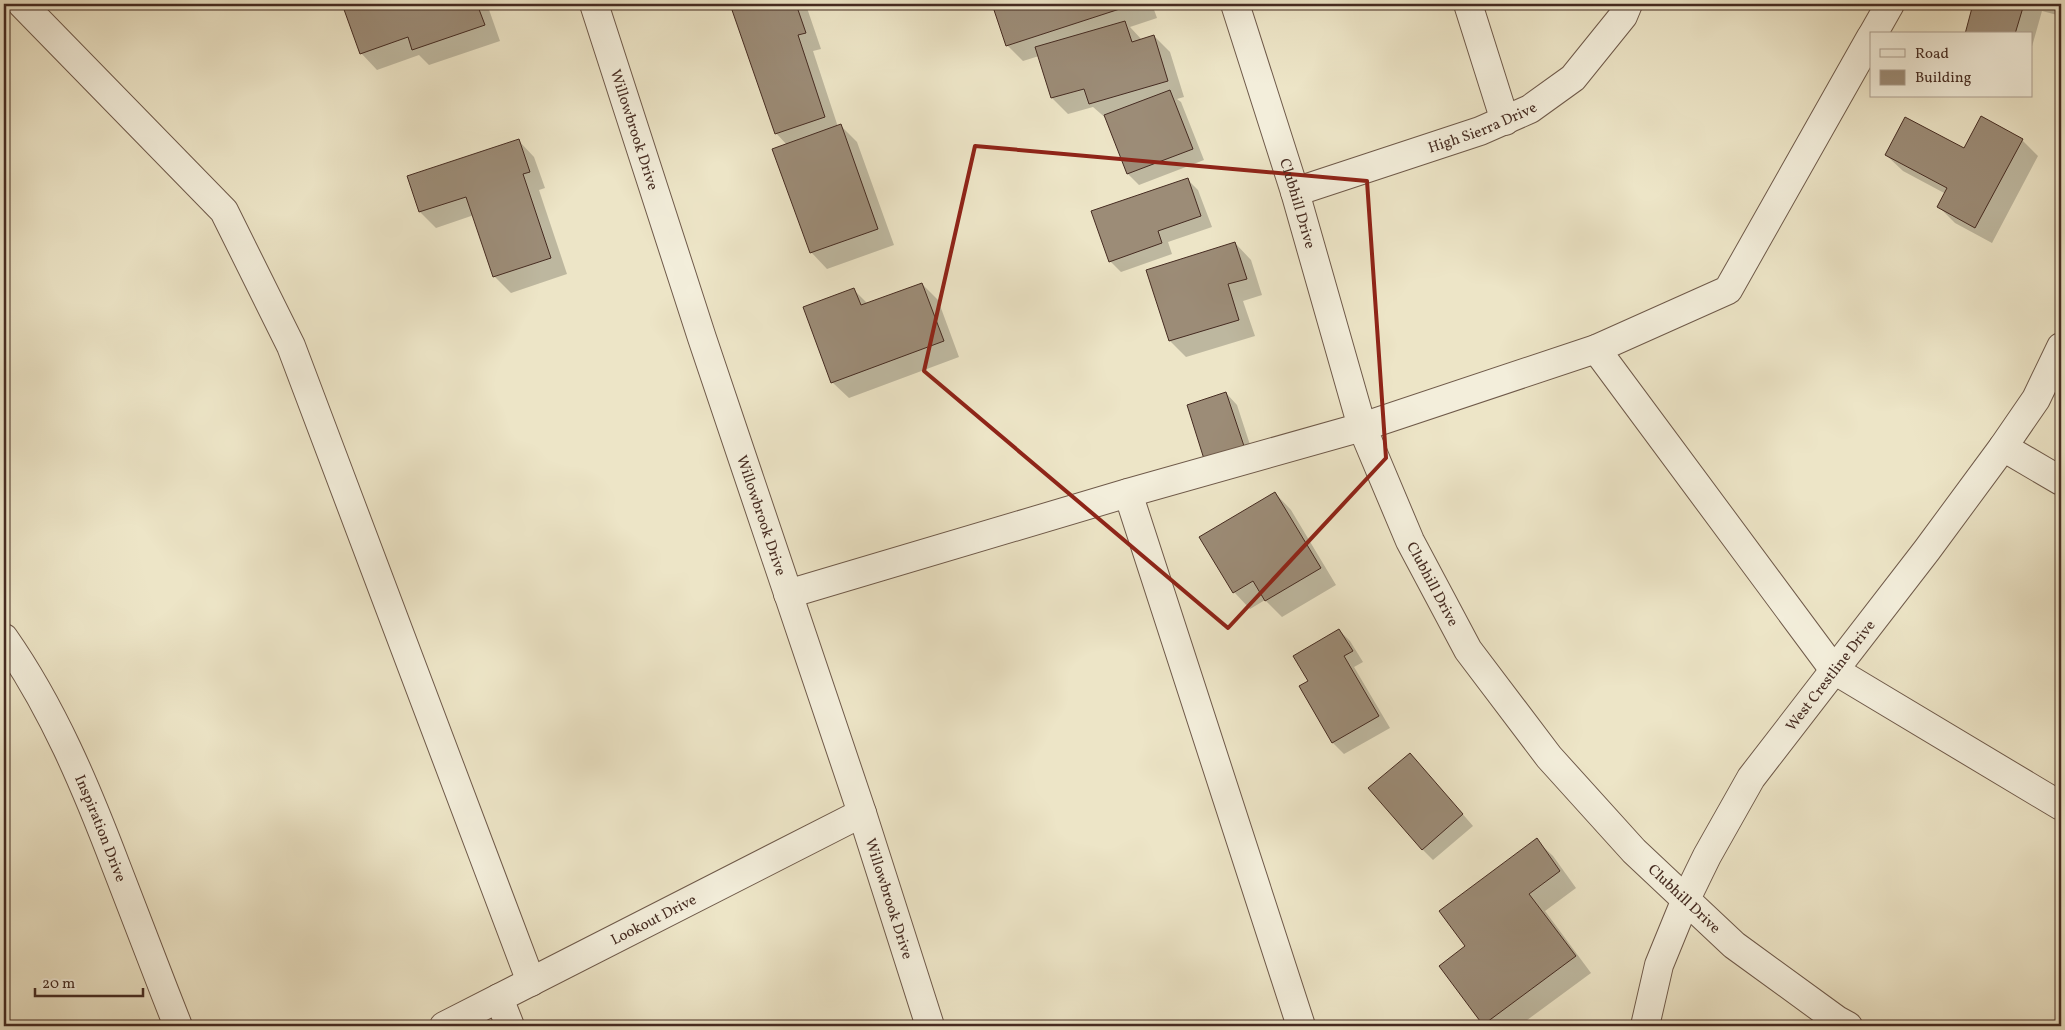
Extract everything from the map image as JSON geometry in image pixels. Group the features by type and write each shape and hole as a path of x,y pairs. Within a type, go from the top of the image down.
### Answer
{"street":[{"path":"22,4 224,211 291,346 531,982"},
{"name":"Willowbrook Drive","path":"594,4 705,348 862,813 930,1026"},
{"name":"Clubhill Drive","path":"1235,4 1295,192 1362,427 1410,541 1468,650 1549,757 1634,851 1734,945 1848,1026"},
{"path":"1468,4 1505,121"},
{"name":"High Sierra Drive","path":"1295,192 1480,131 1530,109 1573,78 1623,16 1628,4"},
{"path":"1874,32 1890,4"},
{"path":"788,594 1128,493 1362,427 1596,349 1728,290 1870,39"},
{"name":"West Crestline Drive","path":"1645,1026 1660,964 1686,899 1707,856 1751,778 1927,550 2003,447 2036,399 2061,346"},
{"path":"1596,349 1834,670 2061,806"},
{"path":"2003,447 2061,481"},
{"path":"1128,493 1301,1026"},
{"name":"Inspiration Drive","path":"4,638 18,658 60,732 94,808 178,1026"},
{"name":"Lookout Drive","path":"444,1026 862,813"},
{"path":"499,998 510,1026"}],"highlighted area":[{"path":"975,146 1367,181 1386,458 1228,628 924,371"}],"building":[{"path":"342,4 477,4 485,25 412,50 408,37 360,54"},
{"path":"750,4 796,4 806,33 798,35 825,117 775,134 732,10"},
{"path":"992,4 1135,4 1006,46"},
{"path":"1973,4 2024,4 2016,32 1966,32"},
{"path":"1125,21 1132,42 1154,35 1168,81 1089,104 1084,89 1051,98 1035,47"},
{"path":"1170,90 1193,149 1127,174 1104,115"},
{"path":"1981,116 2023,139 1975,228 1937,207 1947,188 1885,155 1905,117 1964,148"},
{"path":"841,124 878,229 810,253 772,149"},
{"path":"519,139 530,172 523,174 551,258 493,277 466,197 419,212 407,176"},
{"path":"1188,178 1201,216 1158,231 1162,243 1109,262 1091,211"},
{"path":"1235,242 1247,279 1228,284 1239,320 1169,341 1146,270"},
{"path":"922,283 944,341 831,383 803,307 854,288 861,305"},
{"path":"1226,392 1244,446 1204,459 1187,405"},
{"path":"1275,492 1321,568 1265,601 1253,581 1233,593 1199,537"},
{"path":"1339,629 1353,651 1344,656 1379,716 1332,743 1299,686 1308,681 1293,656"},
{"path":"1410,753 1463,814 1422,850 1368,788"},
{"path":"1537,838 1560,871 1529,894 1576,956 1483,1025 1439,966 1465,946 1439,911"}]}
